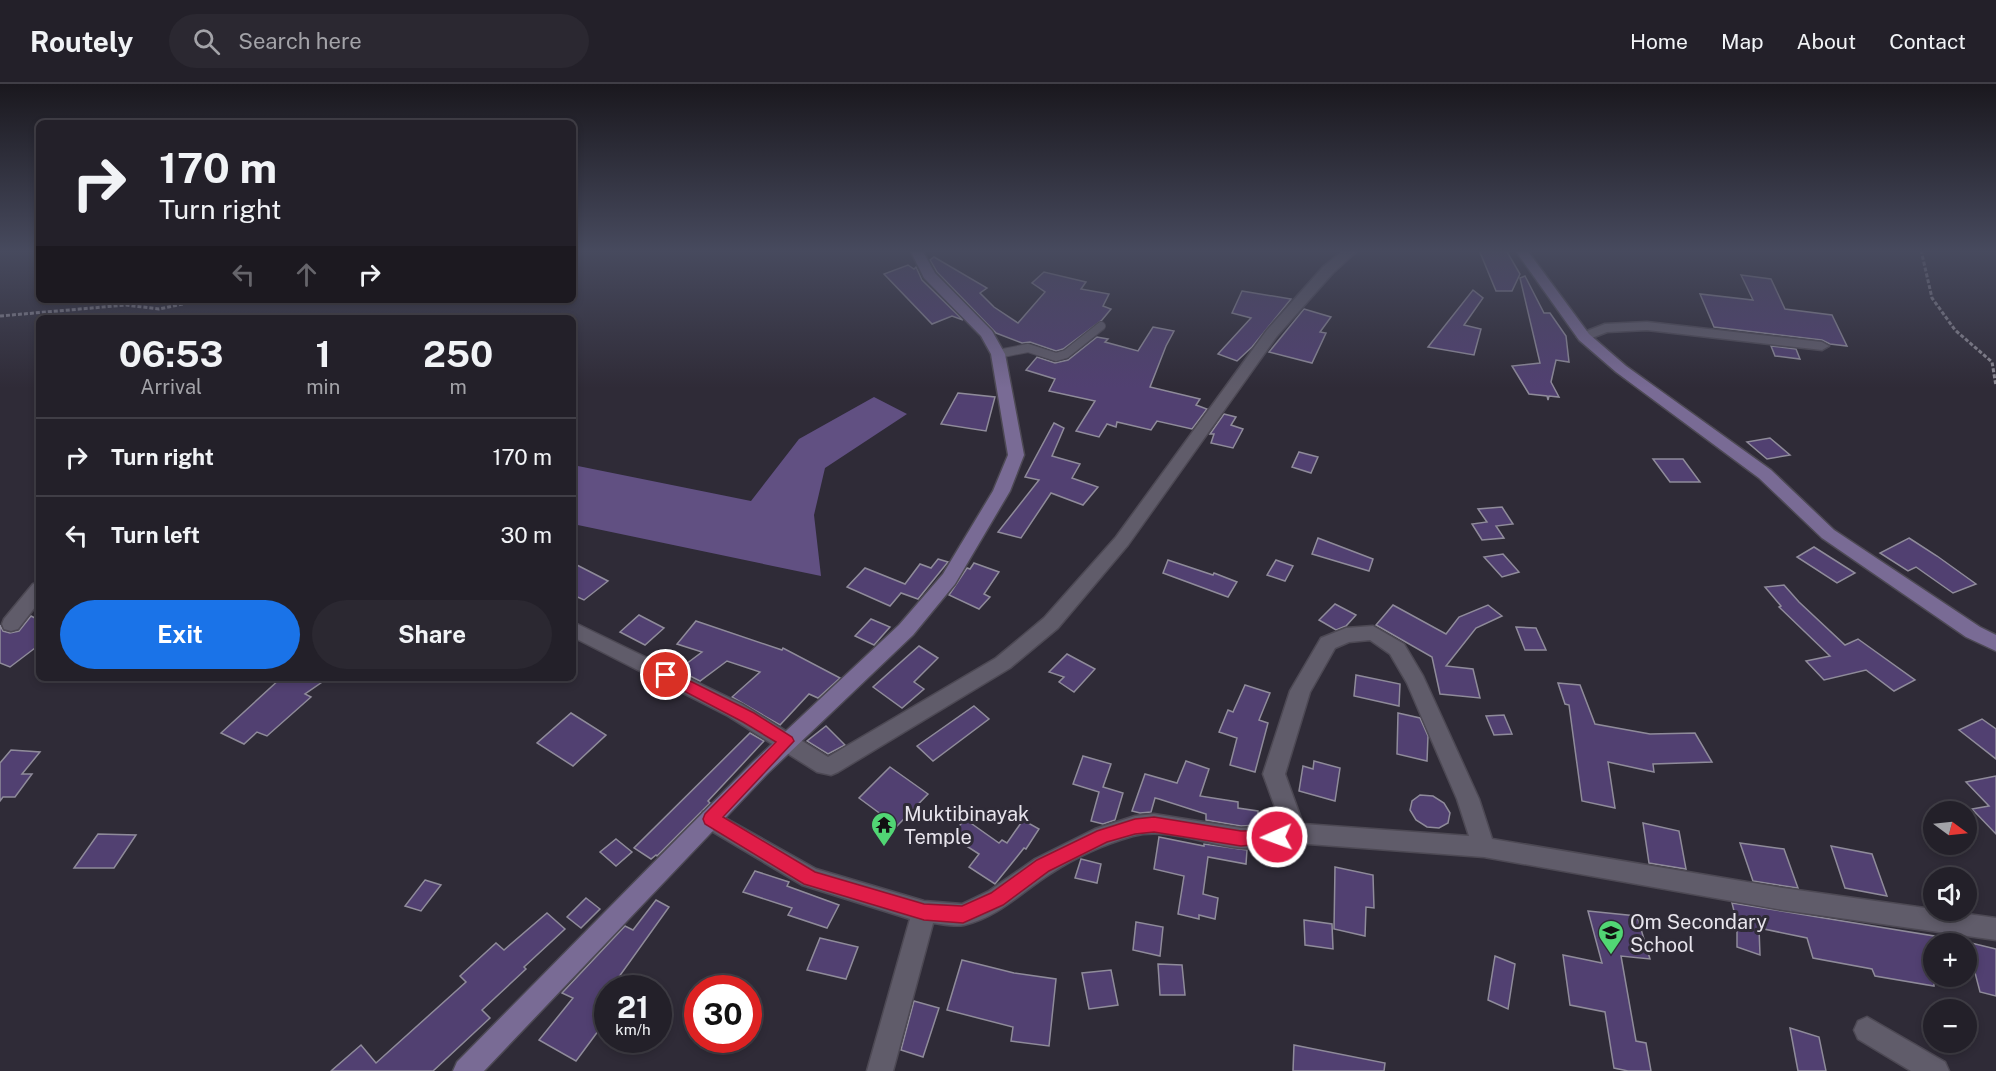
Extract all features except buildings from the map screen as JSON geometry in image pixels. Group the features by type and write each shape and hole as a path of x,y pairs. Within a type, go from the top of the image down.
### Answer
{"street":[{"path":"466,1071 602,935 787,741 873,663 934,598 950,577 1012,470 1016,456 998,354 987,334 950,296"},
{"path":"576,630 735,710 824,765 831,766 1004,663 1051,623 1122,541 1272,333 1305,296"},
{"path":"1553,296 1584,338 1621,369 1765,474 1828,534 1973,632 1996,644"},
{"path":"1584,338 1605,328 1647,326 1822,346"},
{"path":"10,624 36,593"},
{"path":"1295,833 1274,774 1300,691 1328,643 1346,635 1373,633 1397,649 1416,681 1468,799 1484,847"},
{"path":"711,819 810,878 924,912 963,915 997,899 1043,866 1103,836 1135,826 1154,824 1241,838 1277,837 1295,833 1484,847 1783,899 1996,929"},
{"path":"880,1071 924,912"},
{"path":"1867,1030 1936,1071"}],"lane":[{"path":"998,354 1028,348 1056,357 1066,354 1101,326"}],"path":[{"path":"1932,296 1955,330 1992,362 1996,386"},
{"path":"0,316 126,305 159,309 187,303"}],"shaded area":[{"path":"874,397 907,414 825,468 814,515 821,576 576,525 576,466 751,501 799,439"}],"place":[{"name":"Muktibinayak Temple","path":"884,848"},
{"name":"Om Secondary School","path":"1611,956"}],"route":[{"path":"666,675 749,718 787,741 711,819 810,878 924,912 963,915 997,899 1043,866 1103,836 1135,826 1154,824 1241,838 1277,837"}]}
